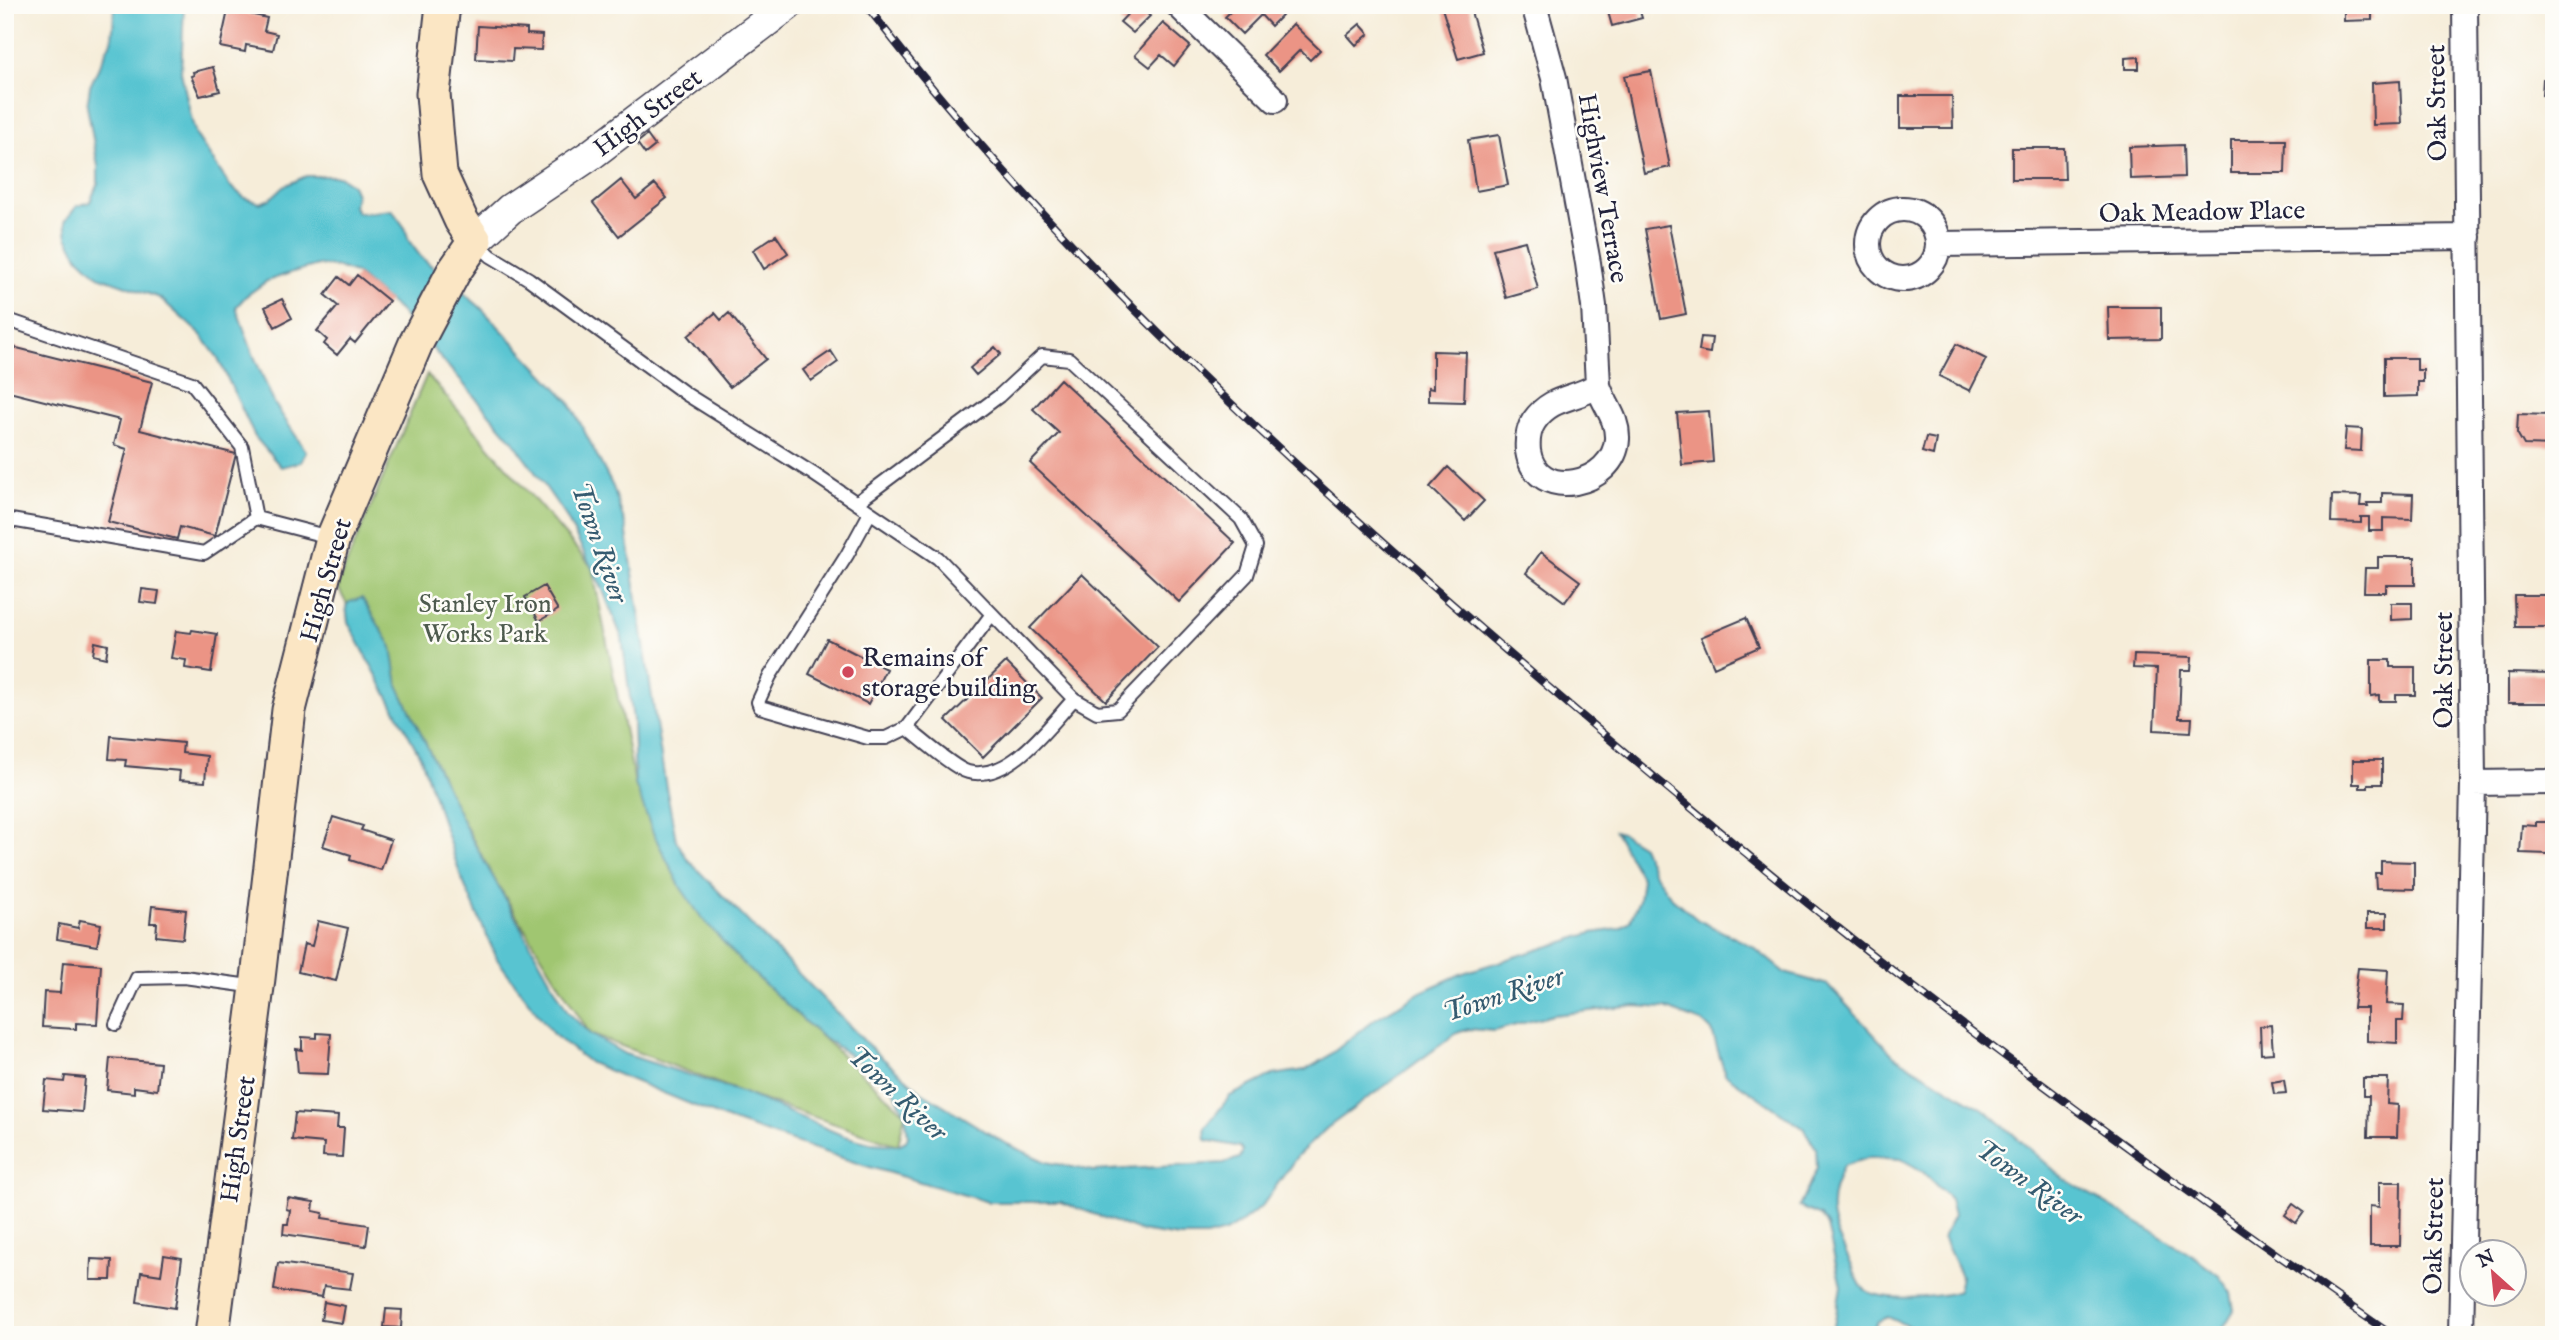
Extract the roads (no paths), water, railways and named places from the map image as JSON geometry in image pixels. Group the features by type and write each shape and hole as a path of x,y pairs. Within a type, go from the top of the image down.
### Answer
{"main road":[{"path":"443,5 433,94 440,174 461,220 475,241"},
{"name":"High Street","path":"212,1335 257,988 289,710 333,538 416,343 453,273 475,241"}],"street":[{"name":"High Street","path":"475,241 510,209 592,154 788,5"},
{"path":"1178,5 1275,100"},
{"name":"Highview Terrace","path":"1534,5 1554,78 1588,263 1594,306 1598,384"},
{"name":"Oak Street","path":"2461,1335 2473,783 2465,5"},
{"name":"Oak Meadow Place","path":"1938,244 2468,237"},
{"path":"2473,783 2554,782"}],"lane":[{"path":"475,241 491,256 529,279 675,387 939,558 1074,699 1097,712 1118,710 1247,575 1255,546 1241,519 1069,359 1042,356 999,396 856,503"},
{"path":"5,319 192,383 242,447 256,518"},
{"path":"870,513 848,555 770,676 758,702 760,707 868,738 886,738 907,728 992,614"},
{"path":"5,519 204,553 256,518 333,538"},
{"path":"907,728 965,772 998,770 1025,752 1074,699"},
{"path":"116,1024 137,978 184,977 257,988"}],"water":[{"name":"Town River","path":"115,5 184,5 181,72 192,121 196,135 230,186 245,198 260,203 270,199 284,186 306,176 339,176 352,185 356,194 354,206 357,212 392,210 421,257 480,307 569,401 613,487 626,527 676,840 688,860 873,1050 922,1092 1003,1142 1046,1162 1093,1171 1224,1163 1240,1158 1243,1151 1240,1147 1206,1140 1205,1128 1230,1096 1273,1075 1305,1070 1326,1058 1375,1019 1421,992 1463,973 1592,933 1619,929 1630,921 1639,900 1642,879 1615,831 1642,846 1653,872 1672,898 1698,920 1752,946 1785,973 1828,985 1893,1055 1989,1113 2063,1178 2193,1256 2219,1276 2231,1293 2234,1310 2219,1335 1921,1335 1917,1330 1888,1317 1878,1321 1869,1335 1838,1335 1834,1326 1841,1286 1827,1226 1821,1216 1799,1207 1817,1168 1816,1148 1803,1128 1725,1074 1712,1031 1704,1023 1665,1008 1635,1006 1553,1015 1494,1031 1469,1029 1457,1033 1327,1128 1298,1155 1262,1206 1225,1232 1206,1237 1179,1237 1140,1231 1061,1202 988,1202 863,1165 729,1120 590,1063 553,1034 497,959 461,877 421,758 348,622 346,606 349,602 362,598 392,647 398,685 467,830 568,1012 590,1034 625,1054 744,1093 844,1136 870,1143 898,1145 906,1141 908,1135 905,1113 891,1084 816,1032 741,962 701,917 681,888 653,833 635,784 633,720 622,638 602,588 565,515 514,442 400,311 355,273 318,265 267,281 236,307 274,403 306,451 301,462 281,467 255,437 218,358 201,335 160,298 98,276 79,258 67,237 65,221 77,206 90,202 98,183 98,166 87,106 90,86 112,39","holes":["1870,1157 1901,1159 1922,1171 1950,1199 1954,1215 1943,1237 1961,1276 1958,1291 1938,1296 1909,1298 1871,1293 1859,1283 1839,1238 1832,1216 1832,1205 1833,1193 1843,1166"]}],"railway":[{"path":"866,5 1005,173 1080,254 1237,409 1399,558 1719,831 1929,999 2126,1146 2392,1335"}],"place":[{"name":"Remains of storage building","path":"848,672"}],"park label":[{"name":"Stanley Iron Works Park","path":"485,618"}]}
